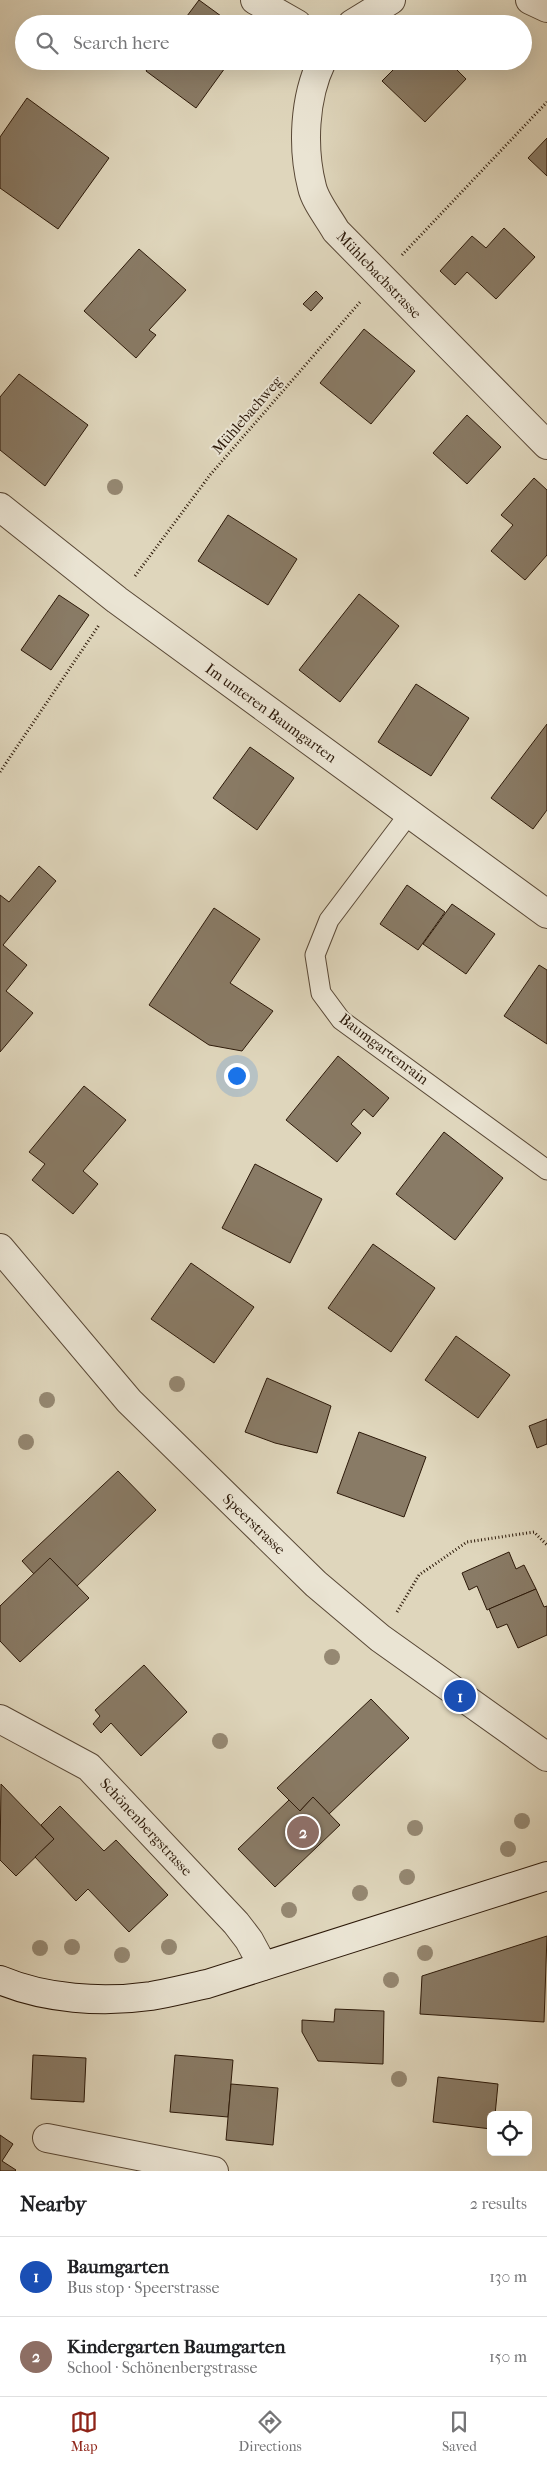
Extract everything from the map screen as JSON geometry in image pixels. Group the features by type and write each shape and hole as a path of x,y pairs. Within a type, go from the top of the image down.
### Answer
{"street":[{"path":"255,0 281,15"},
{"path":"367,15 391,0"},
{"path":"530,0 547,8"},
{"name":"Mühlebachstrasse","path":"319,70 308,108 306,145 312,188 336,231 547,445"},
{"name":"Im unteren Baumgarten","path":"0,507 117,600 547,914"},
{"name":"Speerstrasse","path":"0,1248 129,1401 316,1584 380,1638 547,1757"},
{"name":"Schönenbergstrasse","path":"0,1719 89,1766 236,1923 250,1940 263,1966"},
{"path":"0,1980 43,1992 82,1998 150,1996 207,1984 547,1876"},
{"path":"48,2138 214,2171"}],"lane":[{"name":"Baumgartenrain","path":"410,814 329,920 315,956 321,994 341,1020 547,1170"}],"path":[{"name":"Mühlebachweg","path":"0,772 117,600 210,475 381,278 547,102"},
{"path":"380,1638 419,1576 467,1542 534,1532 547,1545"}],"building":[{"path":"199,0 220,15 188,15"},
{"path":"147,70 223,70 196,108"},
{"path":"393,70 457,70 466,79 425,122 382,81"},
{"path":"27,98 109,158 58,229 0,188 0,137"},
{"path":"547,138 547,176 528,158"},
{"path":"504,228 535,257 496,299 467,272 455,285 440,271 472,236 486,248"},
{"path":"139,249 186,290 149,330 156,335 136,358 84,311"},
{"path":"316,291 323,298 311,311 303,304"},
{"path":"364,329 415,371 371,424 320,383"},
{"path":"19,374 88,425 45,486 0,450 0,397"},
{"path":"467,415 501,447 467,484 433,453"},
{"path":"534,478 547,490 547,555 525,580 491,551 513,525 501,515"},
{"path":"228,515 297,559 268,605 198,561"},
{"path":"359,594 399,626 340,702 299,670"},
{"path":"59,595 89,615 51,670 21,650"},
{"path":"416,684 469,718 431,776 378,742"},
{"path":"547,724 547,810 533,829 491,798"},
{"path":"250,747 294,778 257,830 213,798"},
{"path":"39,866 56,881 3,945 27,965 6,991 33,1013 0,1052 0,895 9,902"},
{"path":"407,885 445,912 418,950 380,924"},
{"path":"452,904 495,934 466,974 423,944"},
{"path":"214,908 260,939 230,983 273,1011 242,1051 209,1045 149,1005"},
{"path":"539,965 547,970 547,1044 504,1016"},
{"path":"338,1056 389,1098 373,1117 364,1109 351,1124 361,1133 337,1162 286,1120"},
{"path":"84,1086 126,1120 83,1171 98,1184 73,1214 32,1180 45,1164 29,1152"},
{"path":"444,1132 503,1178 455,1240 396,1194"},
{"path":"255,1164 322,1199 290,1263 222,1228"},
{"path":"373,1244 435,1288 391,1352 328,1308"},
{"path":"191,1263 254,1307 214,1363 151,1319"},
{"path":"456,1336 510,1375 478,1418 425,1380"},
{"path":"267,1378 331,1406 317,1453 275,1443 245,1432"},
{"path":"547,1419 547,1444 537,1448 529,1426"},
{"path":"359,1432 426,1457 404,1517 337,1493"},
{"path":"118,1471 156,1510 77,1586 50,1558 34,1574 22,1561"},
{"path":"509,1552 516,1569 524,1565 536,1589 487,1610 477,1586 469,1590 462,1573"},
{"path":"50,1558 89,1598 20,1662 0,1641 0,1606"},
{"path":"536,1589 544,1607 547,1606 547,1635 518,1648 507,1624 497,1628 489,1609"},
{"path":"144,1665 187,1712 141,1756 111,1723 101,1733 93,1724 100,1716 95,1710"},
{"path":"371,1699 409,1738 329,1814 313,1797 300,1811 277,1788"},
{"path":"1,1784 54,1839 16,1876 0,1860"},
{"path":"313,1797 340,1825 275,1887 238,1849 289,1800 300,1811"},
{"path":"60,1806 104,1851 116,1840 168,1895 129,1932 88,1889 76,1901 35,1857 54,1839 41,1825"},
{"path":"547,1936 544,2022 420,2014 422,1976"},
{"path":"335,2009 384,2011 383,2064 318,2061 302,2032 302,2020 334,2022"},
{"path":"33,2055 86,2058 84,2102 31,2099"},
{"path":"175,2055 233,2060 228,2117 170,2112"},
{"path":"438,2077 498,2084 495,2111 487,2111 487,2129 433,2122"},
{"path":"231,2084 278,2088 273,2145 226,2140"},
{"path":"0,2135 13,2144 2,2161 15,2171 0,2171"}],"place":[{"name":"Baumgarten","path":"460,1696"},
{"name":"Kindergarten Baumgarten","path":"303,1832"}]}
